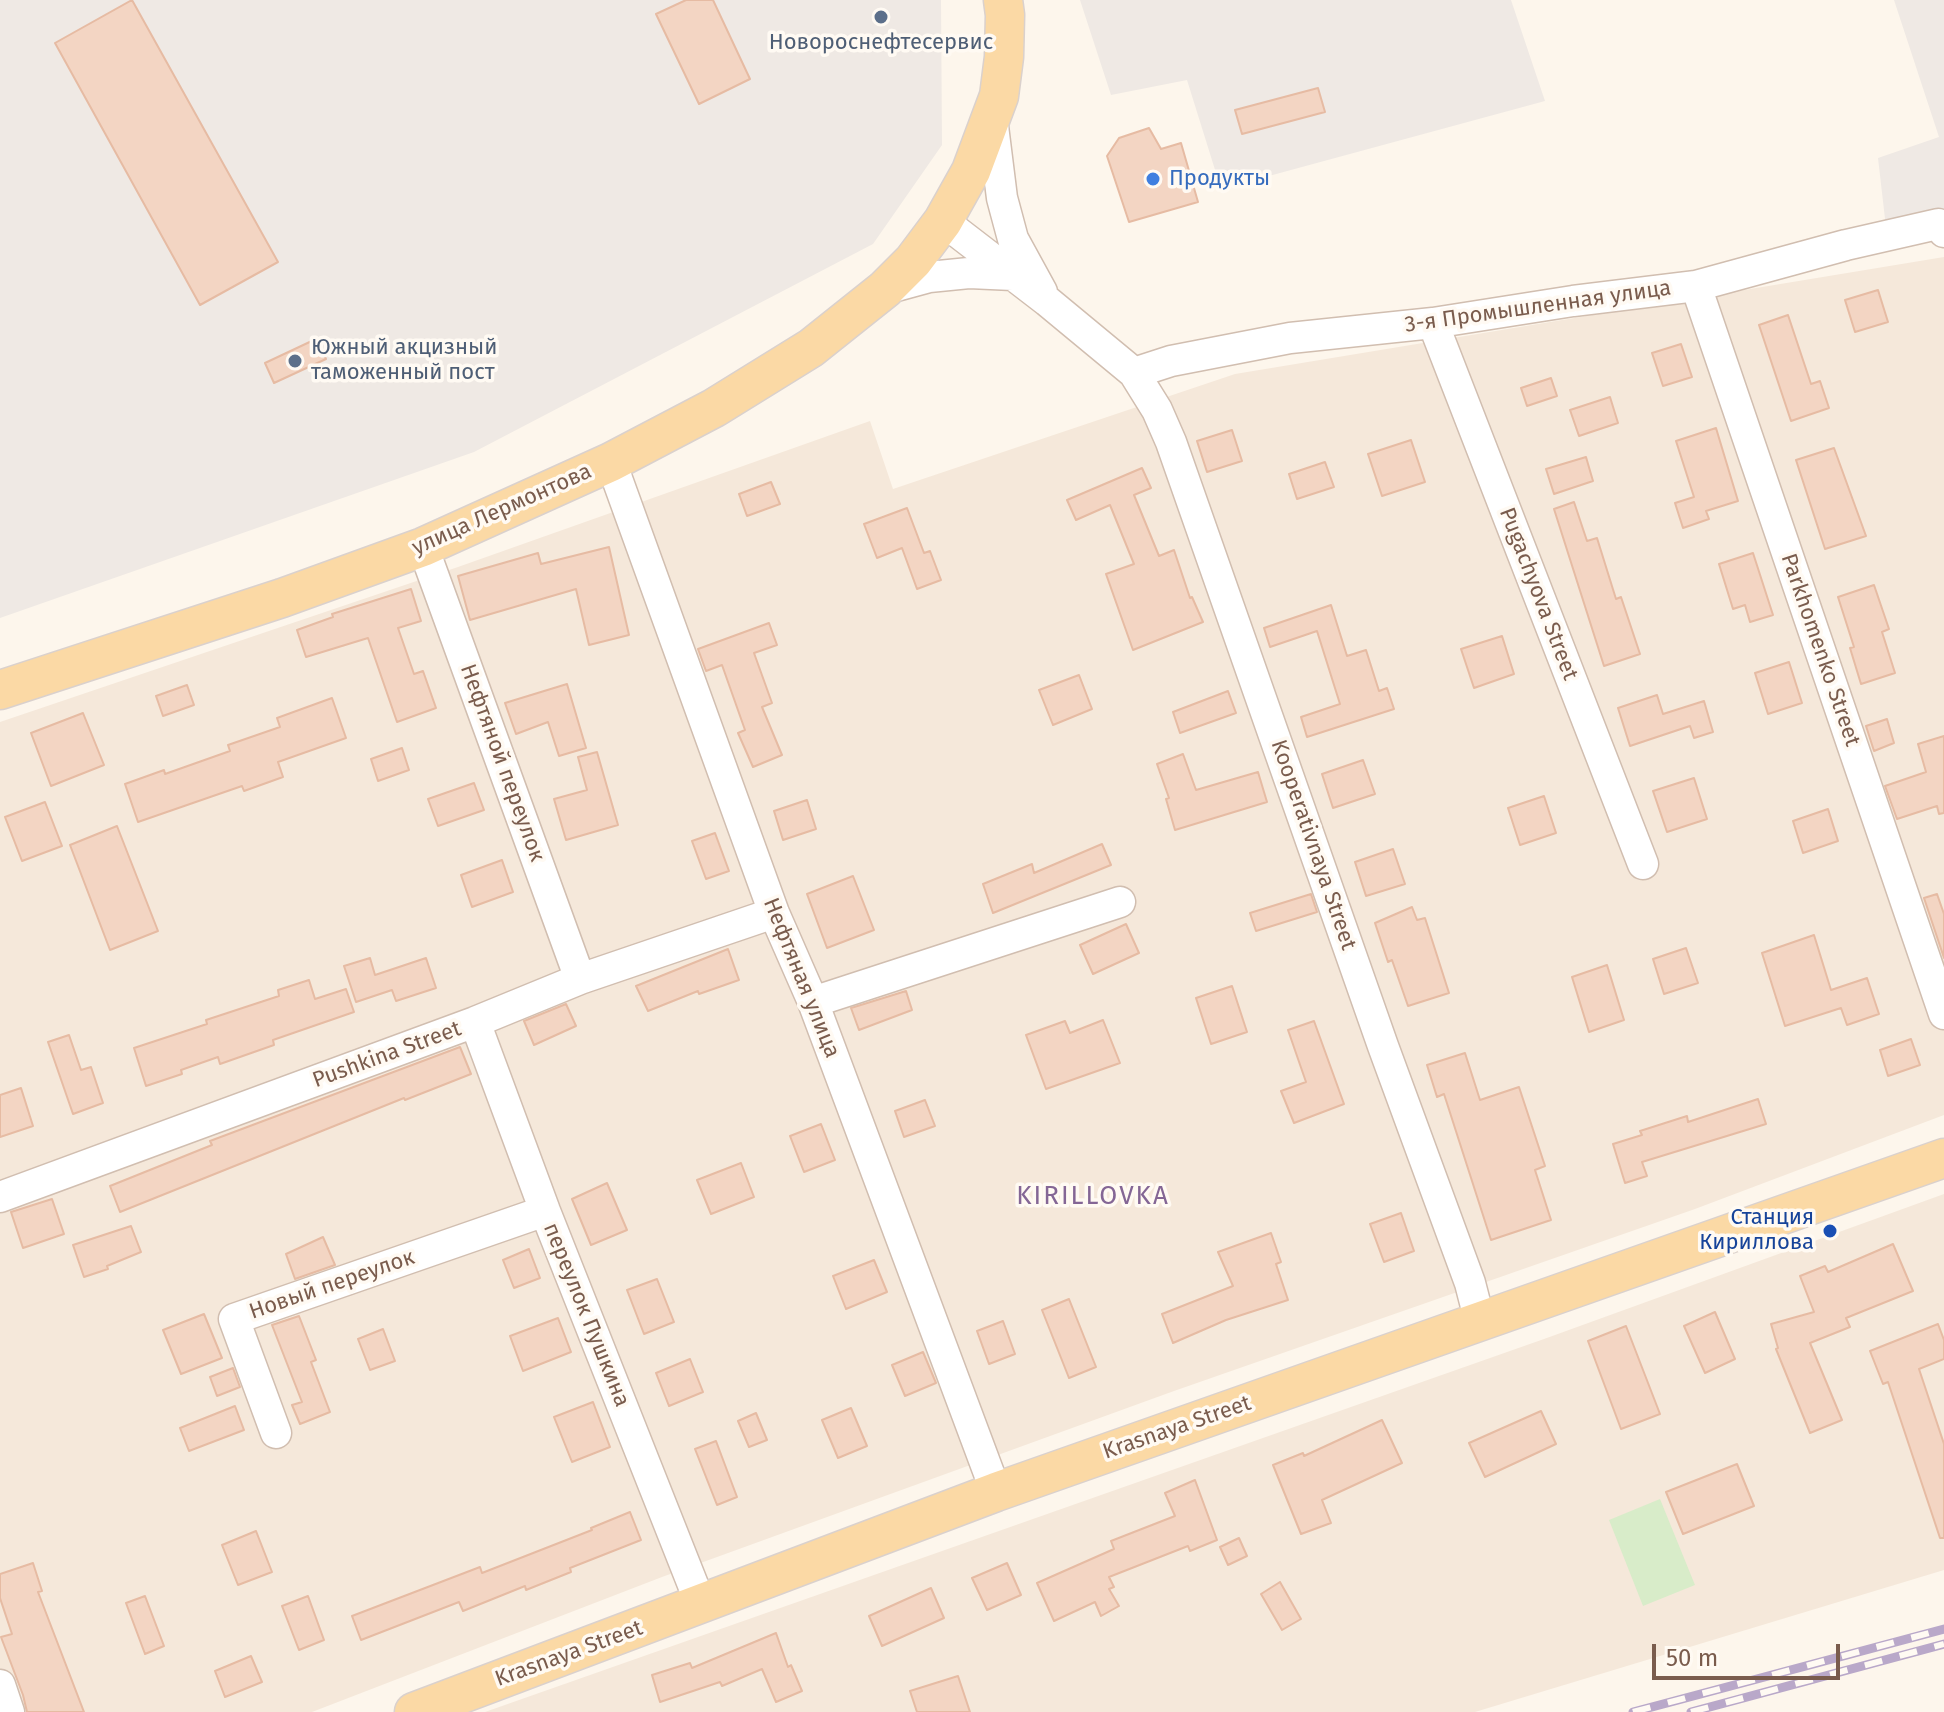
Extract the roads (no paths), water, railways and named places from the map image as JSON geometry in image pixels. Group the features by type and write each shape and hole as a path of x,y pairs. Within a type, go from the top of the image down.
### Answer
{"main road":[{"name":"улица Лермонтова","path":"0,690 282,598 423,547 611,462 714,408 811,348 885,289 913,261 943,221 971,171 999,96 1004,57 1003,0"},
{"name":"Krasnaya Street","path":"414,1712 996,1492 1944,1158"}],"street":[{"path":"992,118 1002,198 1013,239 1047,301"},
{"name":"Kooperativnaya Street","path":"943,221 1134,373 1157,410 1470,1283 1480,1322"},
{"name":"3-я Промышленная улица","path":"1134,373 1171,361 1290,338 1433,323 1696,286 1815,253 1941,228"},
{"path":"885,289 929,277 956,274 1013,275"},
{"name":"Parkhomenko Street","path":"1696,286 1944,1014"},
{"name":"Pugachyova Street","path":"1433,323 1643,864"},
{"name":"Нефтяная улица","path":"611,462 774,913 813,1002 996,1492"},
{"name":"Нефтяной переулок","path":"423,547 580,979"},
{"path":"813,1002 1120,902"},
{"name":"Pushkina Street","path":"0,1197 475,1022 580,979 774,913"},
{"name":"переулок Пушкина","path":"475,1022 545,1211 701,1605"},
{"name":"Новый переулок","path":"276,1433 234,1319 545,1211"},
{"path":"0,1685 9,1712"}],"railway":[{"path":"1633,1712 1944,1629"},
{"path":"1691,1712 1944,1644"}],"place":[{"name":"Новороснефтесервис","path":"881,17"},
{"name":"Продукты","path":"1153,179"},
{"name":"Южный акцизный таможенный пост","path":"295,361"},
{"name":"Станция Кириллова","path":"1830,1231"}],"district":[{"name":"KIRILLOVKA","path":"1093,1197"}]}
